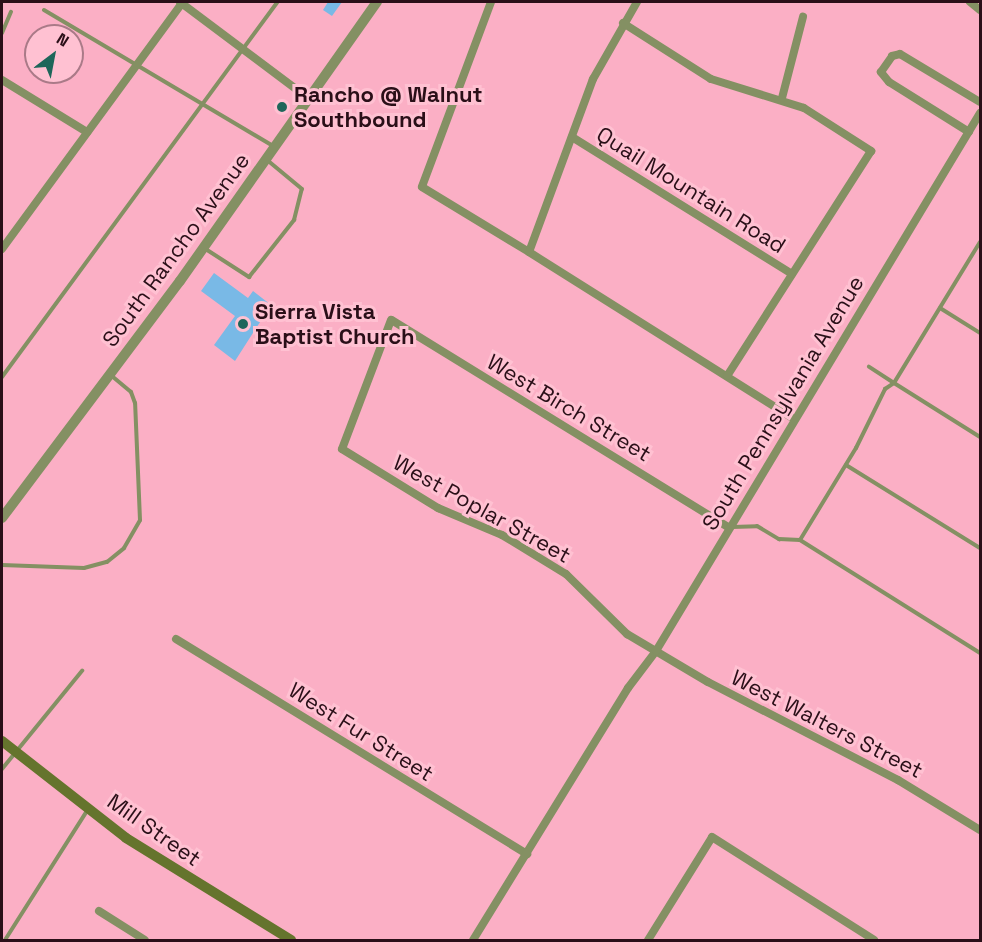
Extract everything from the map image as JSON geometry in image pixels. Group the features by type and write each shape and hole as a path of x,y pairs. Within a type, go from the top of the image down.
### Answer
{"main road":[{"name":"Mill Street","path":"2,741 166,865 275,936 291,940"}],"street":[{"path":"2,249 181,2 308,98"},
{"name":"South Rancho Avenue","path":"2,518 203,248 377,2"},
{"path":"491,2 422,187 794,419"},
{"path":"529,252 593,79 637,2"},
{"path":"970,2 981,10"},
{"path":"782,98 803,17"},
{"path":"623,24 711,79 782,98 831,123 871,151 727,376"},
{"path":"969,132 889,82 881,72 892,56 900,54 981,102"},
{"path":"2,80 87,132"},
{"name":"South Pennsylvania Avenue","path":"473,940 614,710 656,651 728,527 981,113"},
{"name":"Quail Mountain Road","path":"572,137 792,274"},
{"name":"West Poplar Street","path":"391,320 342,449 438,508 502,536 566,574 611,621 656,651"},
{"name":"West Birch Street","path":"391,320 728,527"},
{"name":"West Fur Street","path":"176,639 527,855"},
{"name":"West Walters Street","path":"656,651 898,780 981,830"},
{"path":"648,940 711,837 874,940"},
{"path":"99,911 145,940"}],"lane":[{"path":"2,377 277,2"},
{"path":"44,10 274,147"},
{"path":"2,33 10,12"},
{"path":"203,248 249,277 294,219 302,189 266,159"},
{"path":"800,540 846,465 876,404 894,383 981,242"},
{"path":"940,308 981,333"},
{"path":"869,367 981,437"},
{"path":"2,565 84,568 107,562 124,548 140,520 135,403 131,392 110,374"},
{"path":"846,465 981,548"},
{"path":"728,527 758,526 778,539 800,540 981,653"},
{"path":"2,769 82,671"},
{"path":"5,940 89,808"}],"building":[{"path":"328,2 342,2 332,16 323,10"},
{"name":"Sierra Vista Baptist Church","path":"214,273 248,298 253,291 271,305 235,361 214,345 235,316 201,291"}],"place":[{"name":"Rancho @ Walnut Southbound","path":"282,107"},
{"name":"Sierra Vista Baptist Church","path":"243,324"}]}
